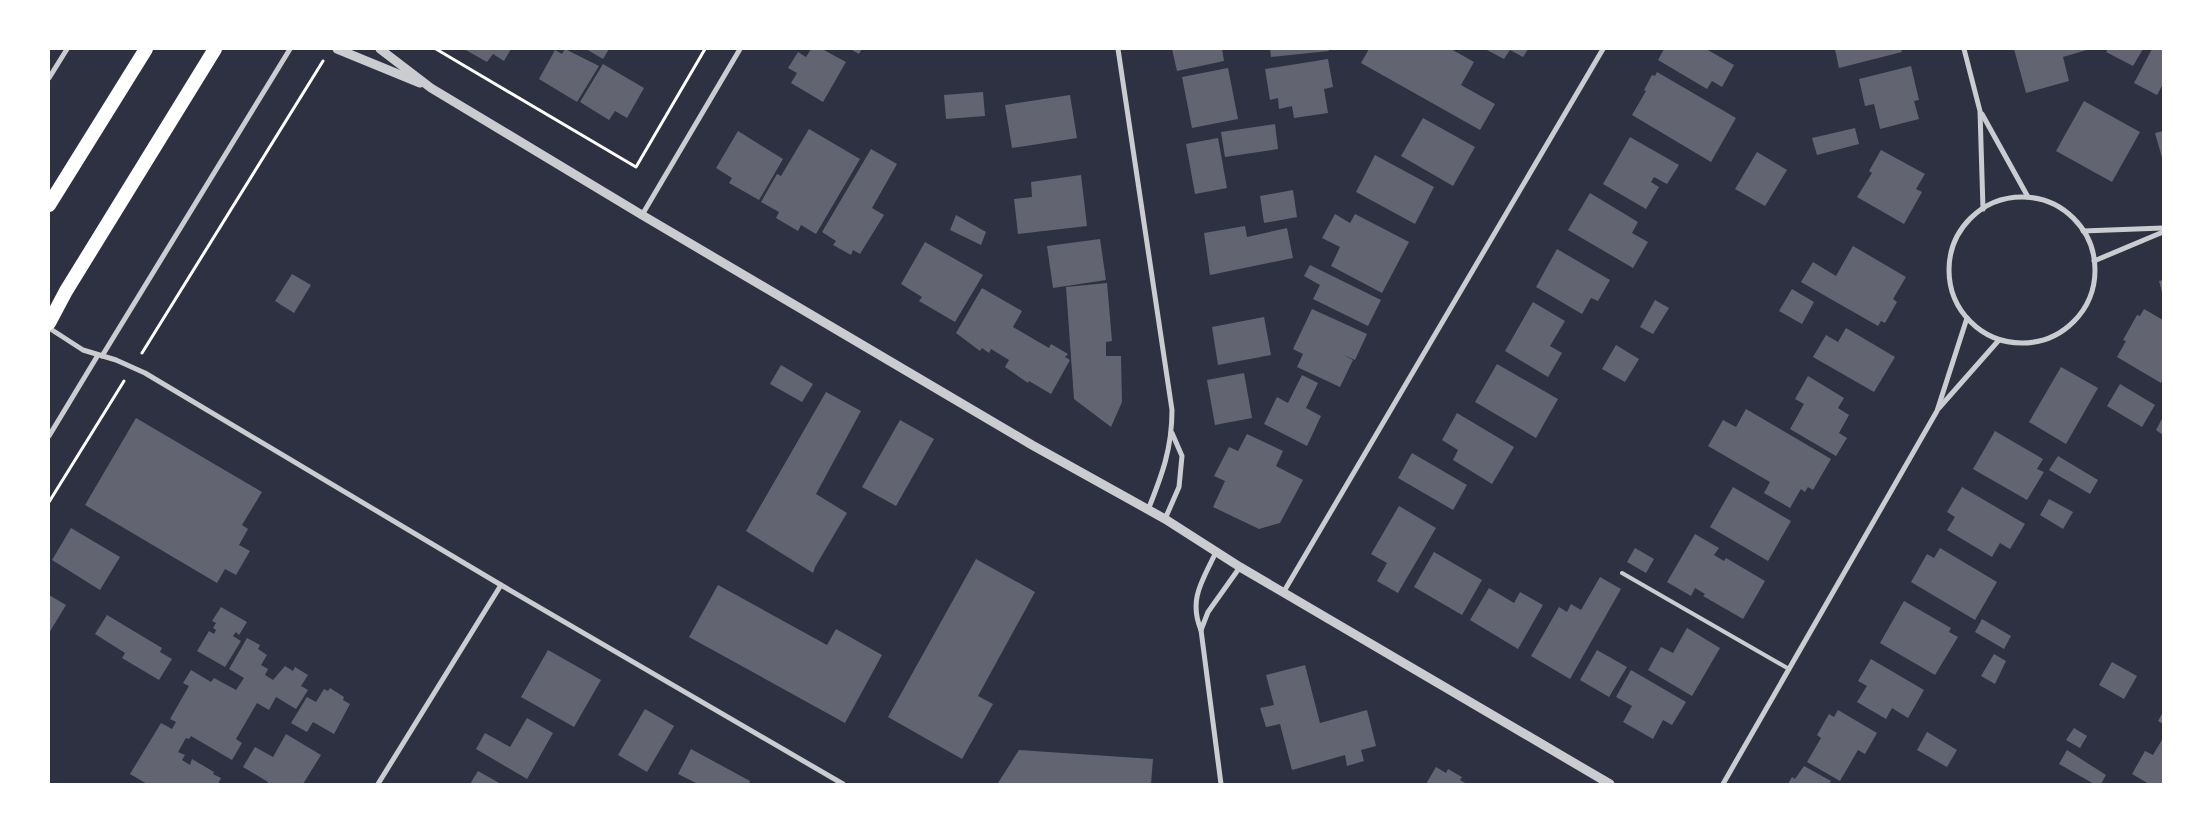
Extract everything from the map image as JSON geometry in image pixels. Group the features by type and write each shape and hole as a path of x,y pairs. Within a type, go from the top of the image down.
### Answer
{"highway":[{"path":"49,205 146,49"},
{"path":"49,323 66,291 215,49"}],"street":[{"path":"49,78 67,49"},
{"path":"49,436 290,49"},
{"path":"336,49 432,88"},
{"path":"380,49 432,88 642,215 1032,445 1148,510 1283,593 1610,784"},
{"path":"642,215 740,49"},
{"path":"1118,49 1172,410 1172,432 1168,458 1148,510"},
{"path":"1283,593 1603,49"},
{"path":"1964,49 1980,111 1983,209"},
{"path":"1980,111 2028,197"},
{"path":"2028,197 2054,204 2065,211 2083,231 2091,245 2094,261 2092,290 2079,316 2068,326 2042,340 2014,343 1999,340 1982,331 1967,318 1953,294 1949,267 1951,253 1963,228 1983,209 2005,199 2028,197"},
{"path":"2083,231 2163,228"},
{"path":"2094,261 2163,232"},
{"path":"1937,411 1967,318"},
{"path":"49,328 83,350 133,367 501,585 843,784"},
{"path":"1723,784 1937,411 1999,340"},
{"path":"1165,520 1179,487 1182,456 1172,432"},
{"path":"1216,552 1201,582 1196,599 1195,616 1201,630 1221,784"},
{"path":"1201,630 1208,612 1240,567"},
{"path":"378,784 501,585"}],"lane":[{"path":"1622,572 1789,669"}],"path":[{"path":"436,49 636,167 705,49"},
{"path":"49,502 326,57"}],"building":[{"path":"464,49 511,49 504,61 493,54 487,62"},
{"path":"565,49 599,66 577,102 539,79 555,50 562,54"},
{"path":"586,49 609,49 603,59"},
{"path":"811,49 822,49 846,62 823,102 791,83 797,73 788,68 798,52 806,57"},
{"path":"850,49 862,49 859,54"},
{"path":"1172,49 1222,49 1224,61 1177,71"},
{"path":"1270,49 1329,49 1329,51 1271,57"},
{"path":"1369,49 1451,49 1474,62 1461,85 1495,104 1480,130 1361,63"},
{"path":"1485,49 1528,49 1523,57 1510,50 1504,59"},
{"path":"1664,49 1706,49 1734,65 1722,87 1712,81 1707,89 1658,60"},
{"path":"1835,49 1901,49 1902,52 1839,68"},
{"path":"2014,49 2090,49 2063,57 2069,81 2026,93"},
{"path":"2108,49 2143,49 2133,66 2106,52"},
{"path":"2152,49 2163,49 2163,84 2157,95 2134,83"},
{"path":"1328,59 1333,87 1324,89 1328,113 1294,118 1292,106 1279,109 1278,98 1270,100 1265,69"},
{"path":"603,64 644,88 627,118 615,111 609,120 580,102"},
{"path":"1911,66 1919,100 1914,101 1919,119 1880,129 1874,104 1865,106 1859,79"},
{"path":"1228,68 1238,119 1192,128 1182,77"},
{"path":"1657,72 1736,118 1711,162 1632,115 1646,91 1644,90 1652,75 1655,76"},
{"path":"983,92 985,116 946,119 944,95"},
{"path":"1070,95 1077,138 1012,148 1005,105"},
{"path":"2084,101 2140,132 2112,182 2056,151"},
{"path":"1423,118 1475,147 1453,186 1401,156"},
{"path":"1275,124 1278,149 1225,157 1221,132"},
{"path":"1855,128 1859,144 1817,155 1812,138"},
{"path":"809,129 860,159 816,234 801,225 798,231 776,218 779,212 761,202 777,174 781,176"},
{"path":"738,131 783,159 759,200 729,183 732,178 716,168"},
{"path":"2163,131 2163,161 2155,133"},
{"path":"1630,137 1679,165 1667,184 1654,177 1651,182 1659,187 1646,209 1603,184"},
{"path":"1218,138 1227,188 1195,194 1186,144"},
{"path":"871,149 897,164 872,208 884,215 860,254 853,250 851,255 833,245 836,241 822,232"},
{"path":"1881,150 1925,174 1916,189 1922,192 1904,224 1857,197 1872,173 1869,171"},
{"path":"1757,152 1787,170 1765,206 1735,189"},
{"path":"1375,155 1434,187 1415,224 1356,192"},
{"path":"1081,175 1087,226 1018,234 1014,199 1032,197 1031,182"},
{"path":"1293,190 1297,217 1264,223 1260,196"},
{"path":"1590,193 1638,222 1632,233 1648,242 1633,268 1568,230"},
{"path":"1335,214 1350,223 1355,214 1409,242 1382,293 1331,266 1340,247 1322,238"},
{"path":"956,215 986,232 981,245 950,230"},
{"path":"1245,226 1247,237 1287,228 1293,258 1210,275 1204,233"},
{"path":"1100,239 1106,280 1053,288 1047,246"},
{"path":"925,242 983,275 955,322 919,301 922,297 901,284"},
{"path":"1853,246 1906,277 1893,299 1897,302 1885,323 1881,321 1878,326 1801,282 1813,262 1836,276"},
{"path":"1557,249 1610,280 1598,301 1591,298 1582,314 1536,287"},
{"path":"1310,265 1381,300 1368,326 1313,299 1320,285 1304,276"},
{"path":"292,274 311,285 294,313 275,301"},
{"path":"2163,280 2163,296 2159,281"},
{"path":"1107,283 1112,341 1106,342 1106,356 1121,356 1122,402 1111,427 1074,399 1066,287"},
{"path":"982,288 1022,311 1013,327 1049,348 1051,344 1068,354 1065,357 1070,360 1051,394 1029,381 1028,383 1005,367 1009,360 991,349 989,353 982,348 980,351 956,333"},
{"path":"1792,289 1814,302 1802,324 1779,311"},
{"path":"1655,300 1669,308 1653,334 1640,327"},
{"path":"1533,302 1565,321 1550,346 1562,353 1548,377 1505,351"},
{"path":"1312,309 1367,334 1355,360 1343,355 1353,360 1340,387 1297,367 1303,354 1293,349"},
{"path":"2144,309 2163,320 2163,379 2161,383 2117,357 2126,341 2123,340 2137,315 2140,316"},
{"path":"1264,317 1271,355 1218,365 1212,327"},
{"path":"1846,328 1895,357 1874,392 1813,357 1826,335 1838,342"},
{"path":"1616,345 1639,359 1625,382 1602,369"},
{"path":"1497,364 1558,399 1536,438 1475,402"},
{"path":"781,365 813,384 802,402 770,384"},
{"path":"2061,367 2098,388 2066,444 2029,422"},
{"path":"1244,373 1252,418 1215,425 1207,380"},
{"path":"1302,375 1318,383 1306,408 1321,416 1307,446 1264,424 1277,397 1288,403"},
{"path":"1808,376 1844,398 1838,408 1849,415 1839,433 1847,438 1836,456 1790,429 1804,404 1795,399"},
{"path":"2120,384 2155,405 2142,427 2107,406"},
{"path":"826,392 861,411 816,494 847,513 813,573 746,531"},
{"path":"1746,409 1831,459 1813,490 1808,487 1805,492 1801,489 1790,508 1764,493 1770,482 1708,446 1723,420 1736,427"},
{"path":"1457,413 1514,447 1492,484 1453,460 1458,450 1442,440"},
{"path":"2163,417 2163,435 2156,430"},
{"path":"136,418 262,492 242,525 248,529 239,545 250,551 236,575 225,569 217,583 85,505"},
{"path":"900,420 934,439 896,506 862,487"},
{"path":"1995,431 2043,459 2037,469 2044,472 2027,500 1973,469"},
{"path":"1247,434 1283,451 1276,466 1303,480 1280,523 1259,529 1213,507 1225,481 1214,476 1229,447 1238,451"},
{"path":"1412,453 1467,485 1453,510 1398,478"},
{"path":"2058,456 2098,480 2090,494 2049,470"},
{"path":"1733,487 1791,521 1768,561 1710,527"},
{"path":"1962,487 2025,524 2010,549 2000,543 1992,557 1947,530 1955,517 1947,512"},
{"path":"2049,499 2073,512 2063,529 2040,515"},
{"path":"1399,506 1436,528 1398,593 1377,581 1387,563 1371,554"},
{"path":"71,528 120,557 100,590 52,560"},
{"path":"1695,534 1719,548 1714,555 1724,561 1726,558 1765,581 1743,619 1703,596 1705,594 1695,588 1691,596 1667,582"},
{"path":"1635,548 1654,559 1646,573 1627,562"},
{"path":"1940,548 1997,582 1975,620 1911,582 1927,554 1934,558"},
{"path":"1434,552 1482,580 1462,615 1414,587"},
{"path":"976,559 1035,592 978,696 993,704 962,759 888,717"},
{"path":"1600,577 1621,589 1570,679 1531,656 1559,607 1567,612 1571,604 1581,610"},
{"path":"718,585 827,645 836,629 882,655 845,723 689,637"},
{"path":"1489,588 1514,603 1520,592 1543,605 1518,649 1470,620"},
{"path":"49,595 66,605 49,633"},
{"path":"1904,601 1951,628 1949,632 1958,637 1935,675 1880,643"},
{"path":"221,607 247,622 239,635 236,632 233,636 241,641 225,667 197,651 209,631 214,634 216,630 213,628 216,623 212,621"},
{"path":"107,615 162,648 160,652 172,659 159,680 122,658 125,653 95,634"},
{"path":"1982,619 2011,636 2004,649 1975,632"},
{"path":"1687,628 1720,648 1692,696 1648,670 1661,647 1673,653"},
{"path":"247,638 260,645 258,649 267,655 261,665 268,669 265,675 273,680 285,666 293,671 295,667 308,675 301,686 308,690 296,709 276,697 269,710 257,703 236,739 242,743 232,760 191,736 189,739 186,738 178,752 185,755 182,760 190,765 192,759 214,772 213,774 221,778 218,784 147,784 130,774 161,723 172,729 176,722 170,719 189,686 183,683 191,670 211,682 214,678 236,690 244,678 229,669"},
{"path":"548,650 601,680 574,727 521,697"},
{"path":"1597,650 1627,667 1609,697 1580,680"},
{"path":"1994,654 2006,661 1995,684 1981,676"},
{"path":"1871,659 1924,690 1908,718 1892,708 1886,719 1857,702 1867,686 1858,681"},
{"path":"2112,662 2137,676 2124,699 2099,685"},
{"path":"1305,665 1320,723 1367,710 1376,746 1361,750 1364,761 1347,766 1345,755 1292,770 1280,724 1266,727 1260,708 1274,705 1266,675"},
{"path":"1631,670 1686,702 1672,725 1663,720 1653,739 1623,722 1632,706 1616,697"},
{"path":"330,688 344,697 343,700 350,704 334,734 313,722 307,732 291,723 307,697 316,702 324,689 328,691"},
{"path":"645,709 674,726 647,772 618,755"},
{"path":"1838,710 1877,733 1865,754 1858,750 1840,781 1807,762 1821,738 1817,735 1829,714 1834,717"},
{"path":"2163,712 2163,724 2158,721"},
{"path":"527,718 553,733 527,779 476,749 485,733 510,747"},
{"path":"2074,728 2087,736 2080,748 2066,740"},
{"path":"1927,732 1957,750 1947,767 1917,750"},
{"path":"286,734 321,755 303,784 267,784 268,782 243,767 255,747 273,757"},
{"path":"2163,738 2163,784 2149,784 2132,774 2145,751 2153,755"},
{"path":"691,749 750,781 749,784 698,784 678,774"},
{"path":"1019,750 1153,759 1151,784 998,783"},
{"path":"2067,750 2106,775 2101,784 2094,784 2059,764"},
{"path":"1804,766 1831,781 1829,784 1788,784 1792,777 1795,779"},
{"path":"1436,767 1446,773 1448,769 1462,777 1460,780 1467,784 1426,784"},
{"path":"478,771 501,784 470,784"}]}
